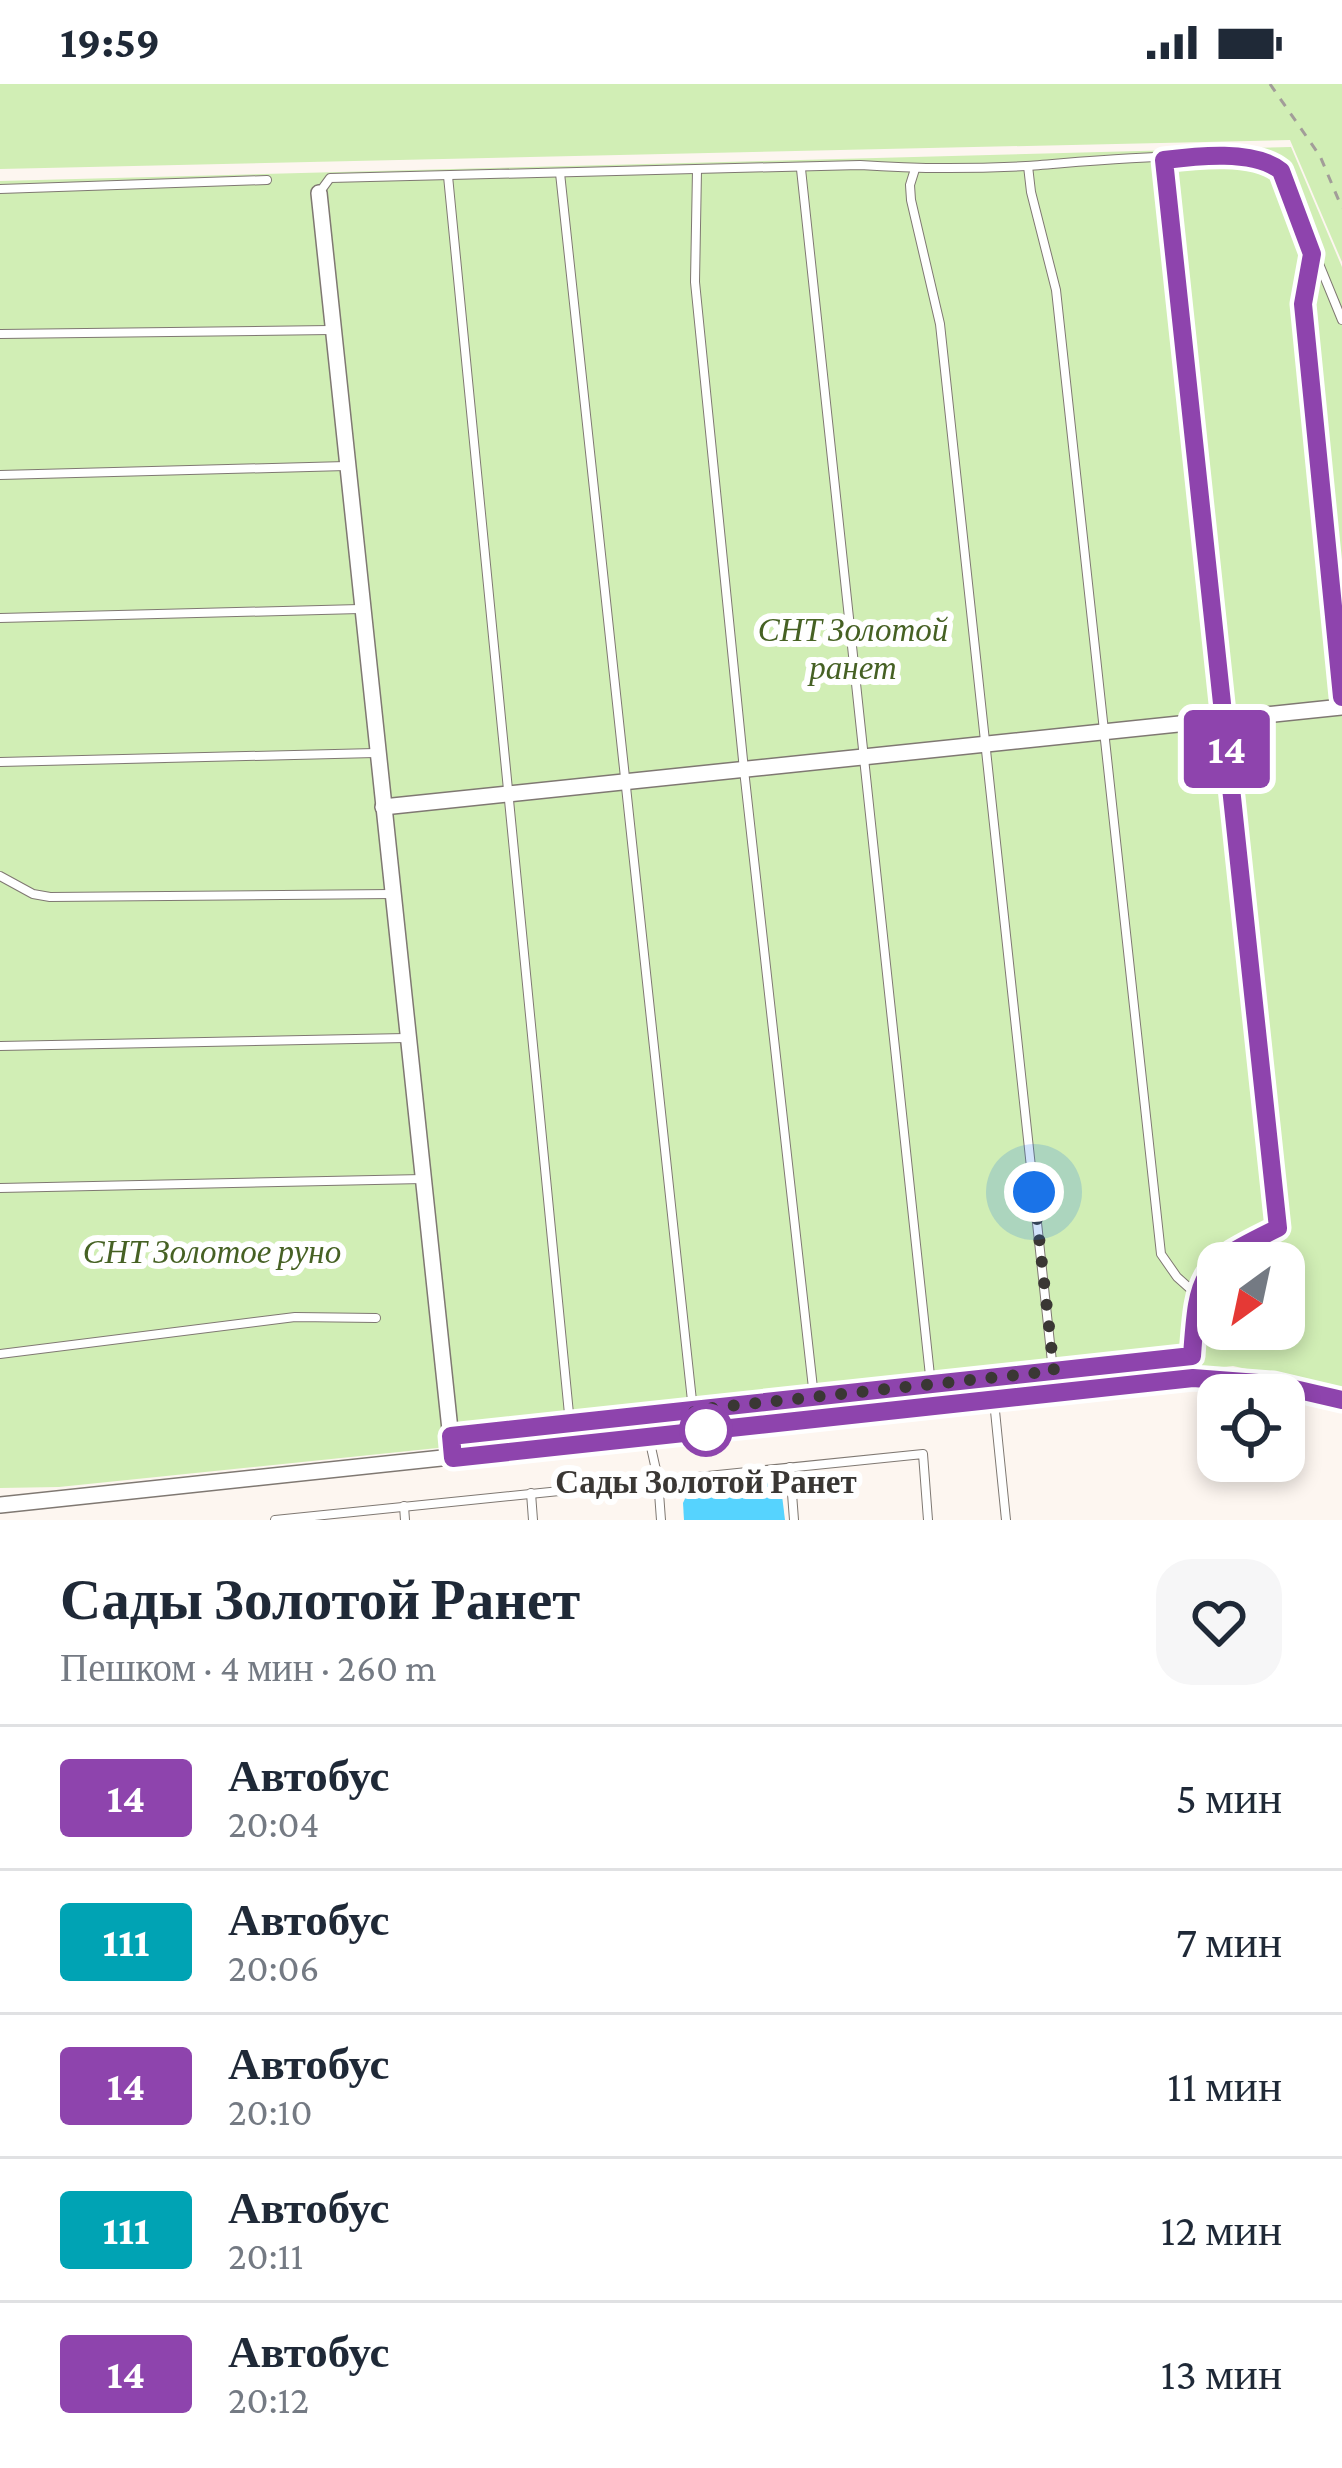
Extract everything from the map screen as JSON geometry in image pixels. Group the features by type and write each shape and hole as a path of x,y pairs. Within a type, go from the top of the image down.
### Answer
{"street":[{"path":"319,193 453,1458"},
{"path":"383,807 1342,707"},
{"path":"0,1505 1193,1378 1273,1384 1342,1400"}],"lane":[{"path":"319,193 330,178 860,165 915,170 1083,160 1232,159 1272,164 1281,171 1342,320"},
{"path":"451,1436 1192,1356 1196,1294 1203,1277 1216,1261 1278,1228 1164,160"},
{"path":"1028,166 1057,290 1161,1254 1196,1294"},
{"path":"801,169 932,1384"},
{"path":"697,170 695,282 814,1397"},
{"path":"915,170 911,200 940,324 1054,1371"},
{"path":"560,173 693,1410"},
{"path":"448,176 570,1424"},
{"path":"0,189 267,180"},
{"path":"1312,254 1303,304 1342,697"},
{"path":"0,334 332,330"},
{"path":"0,475 346,466"},
{"path":"0,618 362,609"},
{"path":"0,762 377,752"},
{"path":"0,876 33,894 50,897 392,894"},
{"path":"0,1046 408,1037"},
{"path":"0,1188 423,1179"},
{"path":"0,1354 296,1317 376,1318"},
{"path":"994,1400 1006,1520"},
{"path":"648,1437 661,1520"},
{"path":"275,1520 923,1454 928,1520"},
{"path":"790,1467 794,1520"},
{"path":"531,1493 533,1520"},
{"path":"404,1506 405,1520"}],"path":[{"path":"1270,84 1320,156 1342,208"}],"green space":[{"path":"0,84 1342,84 1342,262 1290,140 0,169"},
{"name":"СНТ Золотой ранет","path":"1291,147 1342,267 1342,1390 1305,1382 1305,1374 1269,1374 1233,1366 59,1487 0,1488 0,181"}],"water":[{"path":"771,1483 781,1487 785,1520 684,1520 688,1492"}],"bus line":[{"name":"14","path":"1342,697 1303,304 1312,254 1281,171 1272,164 1220,158 1164,160 1278,1228 1216,1261 1203,1277 1196,1294 1192,1356 451,1436 453,1458 1193,1378 1273,1384 1342,1400"}],"place":[{"name":"Сады Золотой Ранет","path":"706,1430"}],"route":[{"path":"706,1430 693,1410 1054,1371 1034,1192"}],"park label":[{"name":"СНТ Золотое руно","path":"212,1251"}]}
